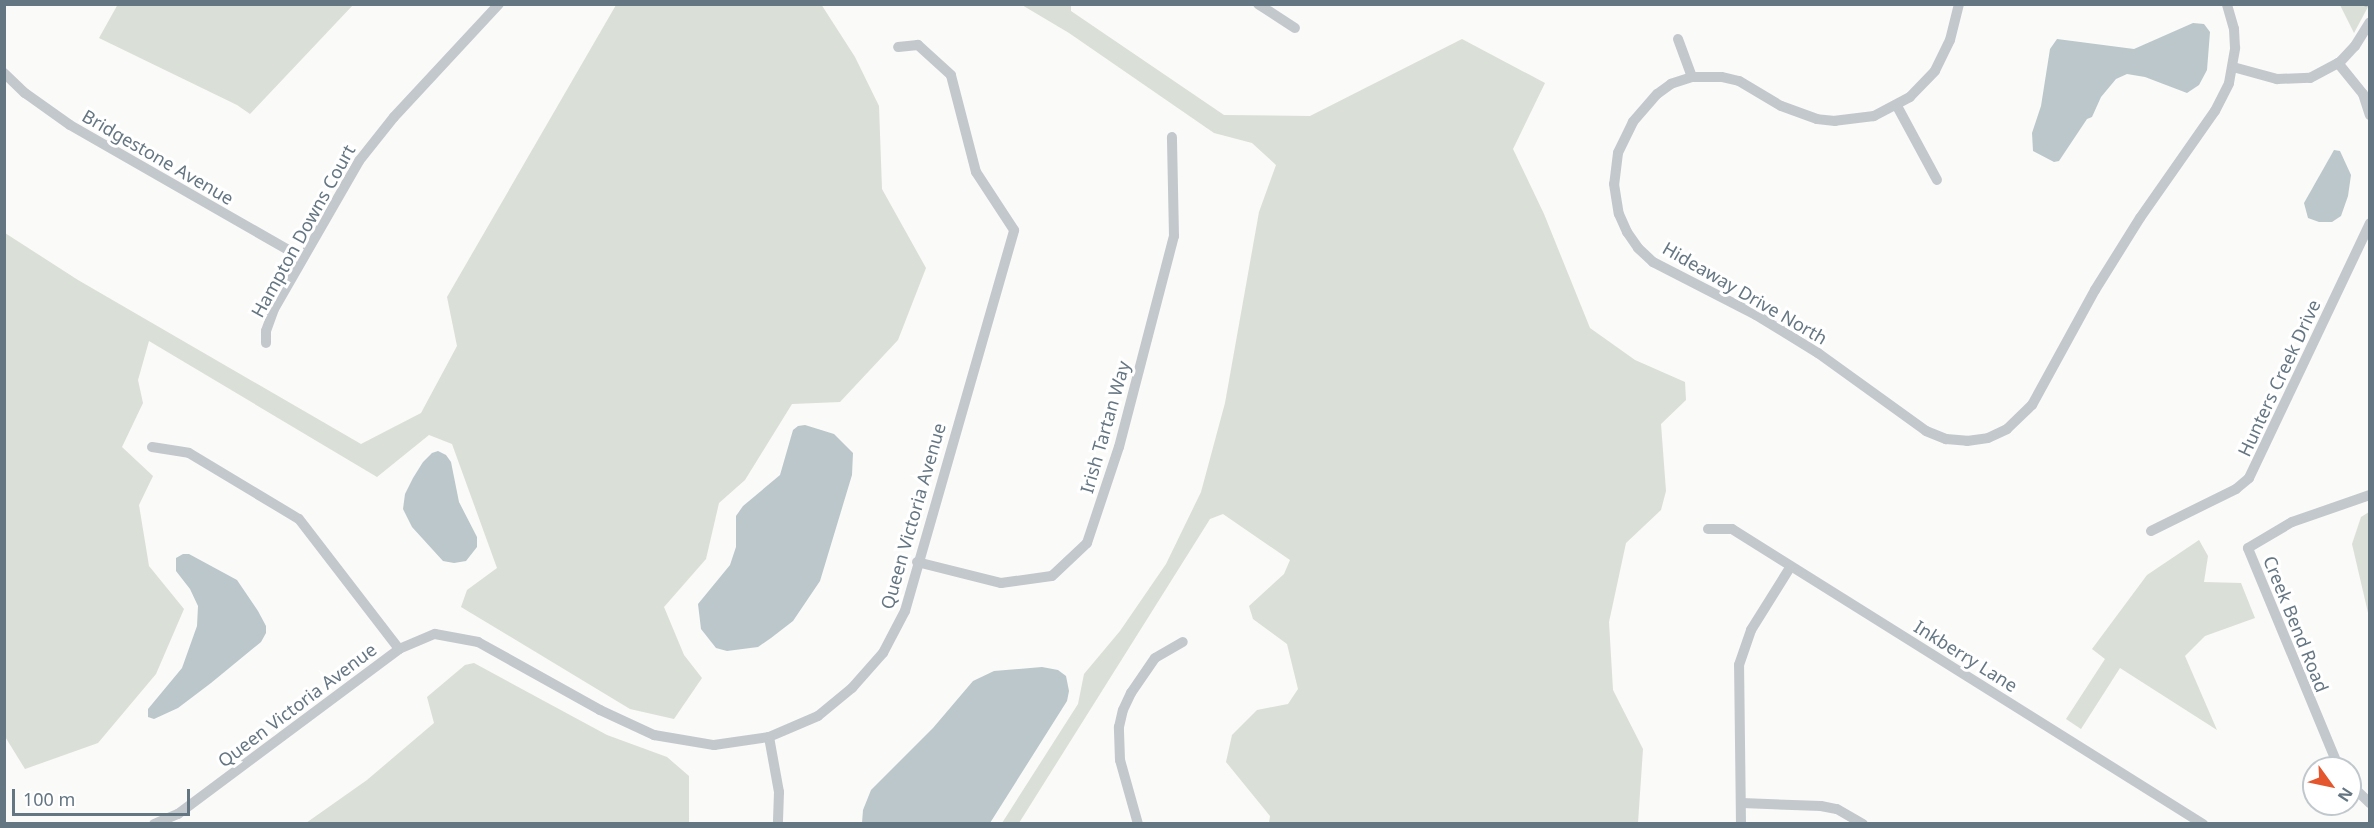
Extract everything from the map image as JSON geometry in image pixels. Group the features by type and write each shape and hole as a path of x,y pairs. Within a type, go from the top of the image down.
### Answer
{"street":[{"name":"Hampton Downs Court","path":"266,344 268,321 358,161 374,140 499,4"},
{"path":"1258,4 1295,28"},
{"name":"Hideaway Drive North","path":"1959,4 1950,40 1935,71 1911,97 1897,106 1857,120 1817,119 1781,106 1738,81 1721,77 1692,77 1671,84 1657,93 1634,122 1618,153 1614,184 1616,204 1632,240 1653,262 1756,315 1818,353 1926,431 1946,439 1967,441 1988,438 2007,429 2032,405 2095,290 2140,218 2215,111 2229,82 2233,67 2234,29 2226,4"},
{"path":"2233,67 2288,80 2310,78 2338,63 2355,46 2370,22"},
{"path":"1678,39 1692,77"},
{"name":"Queen Victoria Avenue","path":"154,824 178,814 399,649 435,634 478,642 600,710 654,735 714,745 769,737 818,716 852,688 875,661 905,611 917,562 1014,230 976,172 951,75 918,45 898,47"},
{"path":"2338,63 2363,94 2370,115"},
{"name":"Bridgestone Avenue","path":"4,73 25,93 70,125 302,258"},
{"path":"1897,106 1936,180"},
{"name":"Irish Tartan Way","path":"917,562 1001,583 1052,576 1088,543 1119,447 1174,236 1172,137"},
{"name":"Hunters Creek Drive","path":"2151,531 2236,489 2249,478 2370,223"},
{"name":"Queen Victoria Avenue","path":"152,447 189,453 299,519 399,649"},
{"name":"Creek Bend Road","path":"2333,756 2248,548 2292,522 2370,495"},
{"name":"Inkberry Lane","path":"1708,529 1732,529 2203,824"},
{"path":"1741,824 1737,684 1739,665 1751,630 1791,566"},
{"path":"1138,824 1119,760 1119,727 1131,693 1155,658 1183,642"},
{"path":"769,737 779,792 778,824"},
{"path":"1742,803 1821,806 1837,809 1863,824"}],"shaded area":[{"path":"118,4 353,5 250,114 237,105 99,38"},
{"path":"821,4 855,57 879,106 882,189 926,268 898,340 840,402 792,404 745,480 719,503 706,559 664,607 684,655 702,678 674,719 630,709 461,607 467,590 497,568 452,444 429,435 377,477 149,341 138,380 143,403 122,447 153,476 139,505 149,566 184,609 156,674 98,743 25,769 4,735 5,233 78,280 361,444 421,413 457,346 447,297 616,5"},
{"path":"1022,5 1071,5 1071,11 1224,115 1310,116 1462,39 1545,83 1513,149 1544,214 1590,328 1635,360 1685,382 1686,400 1661,424 1666,491 1661,510 1626,543 1609,622 1613,690 1643,749 1638,823 1269,823 1270,816 1226,762 1232,735 1257,710 1288,704 1298,689 1287,644 1253,619 1249,606 1284,574 1290,560 1223,514 1210,519 1019,823 1002,823 1078,704 1084,674 1120,631 1166,564 1201,492 1225,403 1259,212 1276,165 1252,143 1214,133 1069,33"},
{"path":"2340,5 2369,5 2354,33"},
{"path":"2193,23 2204,24 2210,32 2207,70 2199,85 2187,93 2145,77 2127,74 2116,79 2101,97 2092,117 2087,119 2059,161 2054,162 2033,151 2032,133 2041,106 2050,49 2057,39 2134,49"},
{"path":"2334,150 2340,151 2351,175 2348,196 2341,216 2332,222 2319,222 2308,218 2304,203"},
{"path":"805,425 834,434 853,453 852,475 820,581 793,621 758,647 727,651 716,648 701,629 698,604 730,565 736,547 736,516 743,506 780,475 793,430"},
{"path":"438,451 446,455 451,462 459,502 477,537 477,547 466,561 454,563 443,561 412,527 403,509 405,494 413,478 423,462 432,453"},
{"path":"2369,512 2369,617 2352,544 2361,517"},
{"path":"2199,540 2208,556 2204,582 2241,583 2255,618 2205,636 2185,656 2217,730 2120,668 2081,729 2066,719 2105,659 2092,649 2147,575"},
{"path":"189,554 237,580 258,611 266,626 266,633 261,642 211,683 178,708 154,719 148,717 148,709 182,668 197,626 198,606 190,589 176,571 176,558"},
{"path":"474,663 607,735 667,757 689,776 689,823 306,823 367,780 434,723 427,697 465,665"},
{"path":"1042,667 1058,670 1066,676 1069,691 1067,701 990,823 862,823 863,810 871,790 933,728 973,681 994,671"}]}
